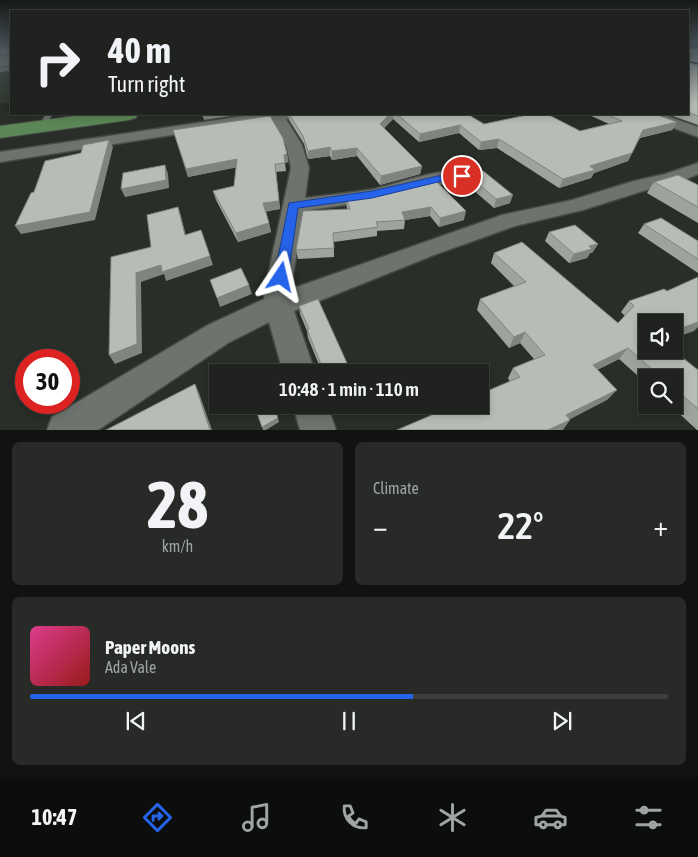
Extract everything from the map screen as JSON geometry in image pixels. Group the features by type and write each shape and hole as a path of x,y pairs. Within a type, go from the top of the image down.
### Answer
{"main road":[{"path":"0,132 46,120 116,115"}],"street":[{"path":"0,158 210,124 284,115 300,168 278,289 278,305 296,364"},
{"path":"652,115 698,132"},
{"path":"65,430 218,334 278,305 426,249 510,220 576,206 641,185 670,179 698,168"},
{"path":"293,206 372,195 438,179 462,176"},
{"path":"313,414 318,430"}],"shaded area":[{"path":"0,64 10,64 10,102 0,104"}],"building":[{"path":"689,64 698,65 698,116 689,112"},
{"path":"290,115 389,115 380,124 422,166 381,176 357,148 332,151 330,147 308,151 303,136"},
{"path":"398,115 469,115 484,124 527,115 549,115 580,131 622,121 608,115 658,115 677,122 643,130 632,153 590,166 595,170 563,179 499,139 481,142 460,125 420,134"},
{"path":"270,116 283,138 287,154 284,155 285,163 275,164 279,201 263,203 269,223 236,233 213,191 234,186 237,159 186,169 173,130"},
{"path":"109,140 90,212 15,226 31,193 34,192 45,161 81,153 83,145"},
{"path":"467,158 513,195 496,199 467,174 473,173 475,167 471,162 465,161"},
{"path":"165,165 166,180 121,189 123,173"},
{"path":"678,175 698,185 698,207 654,182"},
{"path":"435,180 466,211 440,218 431,207 402,212 405,220 376,222 378,227 333,233 334,248 296,250 303,211 350,209 346,198"},
{"path":"178,207 185,235 201,230 210,256 162,272 161,265 136,273 137,344 109,355 111,257 151,247 147,215"},
{"path":"661,218 698,241 698,259 644,224"},
{"path":"575,225 598,244 589,246 592,249 574,254 549,232"},
{"path":"522,242 618,323 634,306 629,301 664,289 667,291 698,277 698,322 683,328 683,314 638,314 638,357 628,348 593,365 617,390 566,415 570,420 548,430 397,430 434,414 489,414 489,390 520,377 513,368 545,355 525,332 514,337 480,299 526,282 494,253"},
{"path":"241,268 249,285 217,298 210,280"},
{"path":"318,299 347,364 321,364 299,306"},
{"path":"683,358 698,370 698,409 683,396 683,369 652,369 640,359"},
{"path":"195,384 210,430 106,430"},
{"path":"257,414 276,414 278,418 262,427"}],"route":[{"path":"281,277 293,206 372,195 438,179 462,176"}]}
